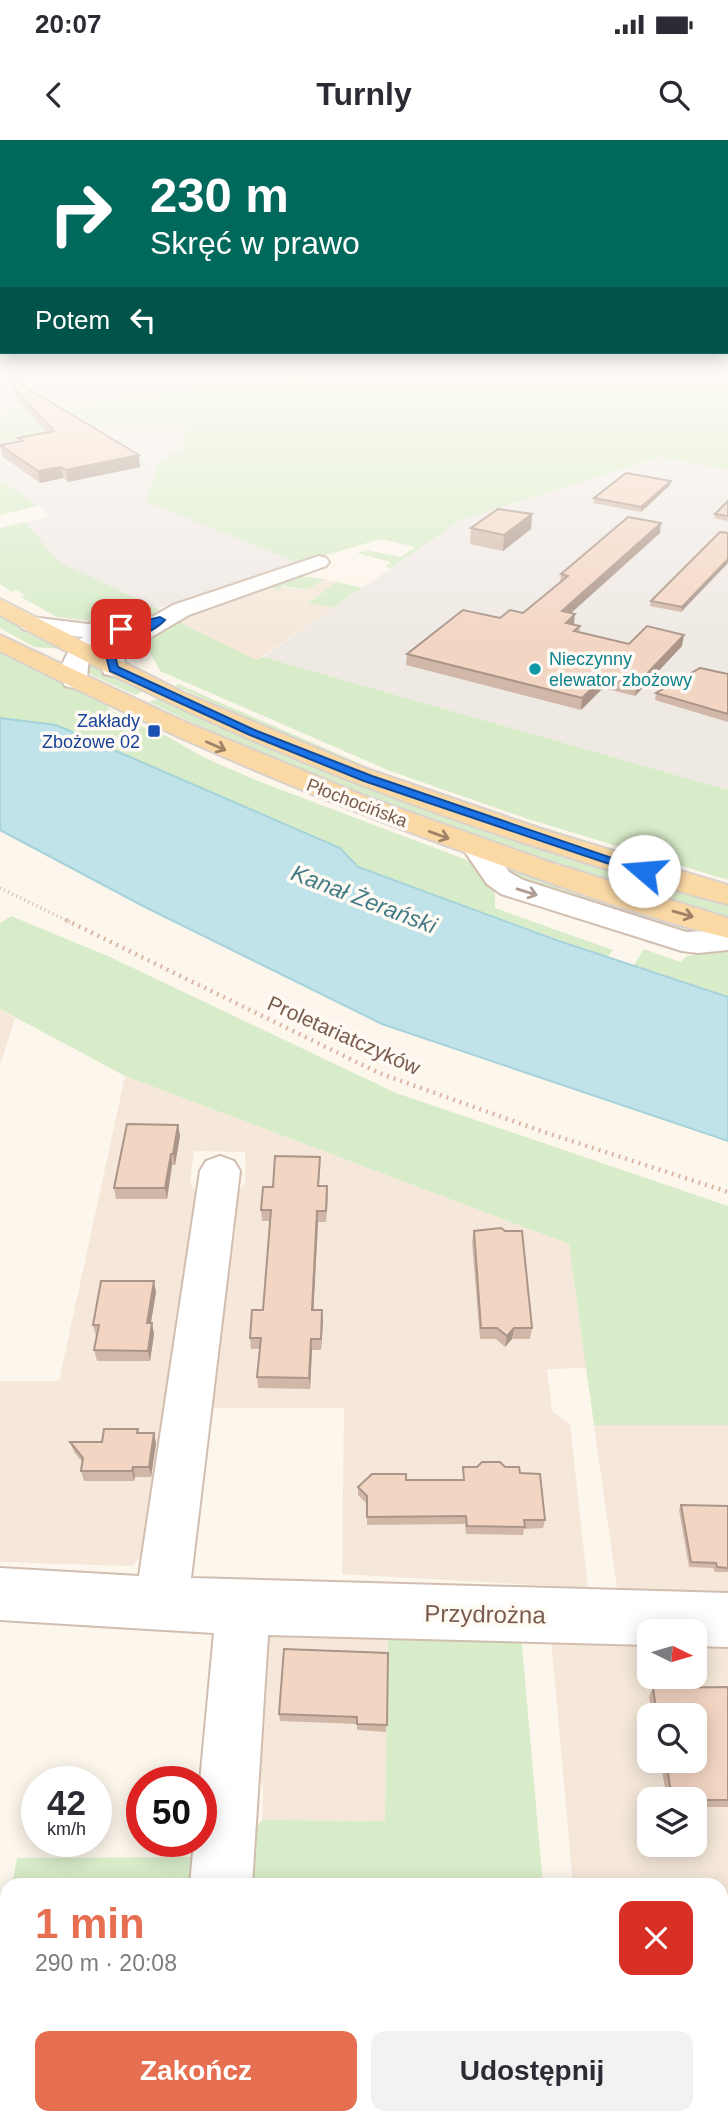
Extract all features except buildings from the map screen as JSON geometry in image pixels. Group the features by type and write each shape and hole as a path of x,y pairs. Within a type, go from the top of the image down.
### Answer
{"main road":[{"name":"Płochocińska","path":"0,606 113,669 253,733 368,779 530,835 728,895"},
{"name":"Płochocińska","path":"7,646 74,681 284,775 478,849 728,928"}],"street":[{"path":"7,646 50,654 80,653 120,636 152,628 160,620 209,599 319,562"},
{"path":"31,624 120,636"},
{"path":"113,669 110,656 120,636"},
{"path":"74,681 73,664 80,653"},
{"path":"478,849 498,878 512,887 682,941 698,943 728,940"},
{"path":"161,1603 220,1171"},
{"name":"Przydrożna","path":"0,1594 243,1608 728,1620"},
{"path":"222,1878 243,1608"}],"path":[{"name":"Proletariatczyków","path":"0,888 379,1073 541,1131 728,1192"}],"shaded area":[{"path":"0,461 190,461 281,555 299,563 156,609 58,562 25,522 48,517 46,512 0,479"},
{"path":"650,461 679,461 728,470 728,790 263,657 461,520"},
{"path":"325,579 337,582 309,602 333,608 256,661 179,622 268,586 307,590"},
{"path":"0,1009 15,1018 0,1066"},
{"path":"125,1076 569,1244 587,1368 547,1369 552,1411 570,1424 588,1588 342,1574 344,1408 209,1408 233,1197 245,1183 245,1152 194,1151 190,1183 198,1195 150,1549 131,1566 0,1562 0,1381 59,1381"},
{"path":"594,1425 728,1425 728,1608 619,1603"},
{"path":"274,1631 388,1634 385,1821 262,1820 263,1786 250,1772 259,1643"},
{"path":"551,1638 637,1640 637,1689 707,1689 707,1641 728,1641 728,1878 572,1878"}],"green space":[{"path":"160,461 649,461 461,520 391,568 385,567 391,562 357,553 366,550 401,557 415,547 381,539 299,563 145,501"},
{"path":"679,461 728,461 728,470"},
{"path":"0,479 38,506 0,515"},
{"path":"25,522 59,562 163,611 145,620 114,624 57,617 21,597 25,595 17,590 12,592 0,584 0,528"},
{"path":"299,576 325,579 307,590 283,586 278,590 268,586"},
{"path":"337,582 362,588 333,608 308,603"},
{"path":"0,614 62,649 34,647 0,628"},
{"path":"179,622 256,660 263,657 728,790 728,880 525,818 390,771 160,671 142,638"},
{"path":"0,651 110,706 107,708 161,736 165,735 203,757 258,781 480,865 495,894 495,908 613,950 607,957 357,867 340,848 56,725 0,718"},
{"path":"87,662 145,690 135,695 92,675 87,672"},
{"path":"178,684 379,772 447,797 728,885 728,888 520,825 377,775 175,686"},
{"path":"160,698 728,904 728,919 586,877 293,771 149,702"},
{"path":"510,870 518,870 697,927 701,931 697,935 680,934 521,883 509,873"},
{"path":"11,916 110,957 396,1093 728,1206 728,1425 594,1425 569,1244 125,1076 0,1009 0,923"},
{"path":"728,948 728,997 634,965 644,949 680,962 688,956"},
{"path":"520,1623 542,1878 238,1878 240,1846 262,1820 385,1821 388,1634"},
{"path":"205,1857 203,1878 13,1878 17,1858"}],"water":[{"name":"Kanał Żerański","path":"0,718 56,725 340,848 358,867 559,941 728,997 728,1141 382,1024 143,906 0,830"}],"place":[{"name":"Nieczynny elewator zbożowy","path":"535,669"},
{"name":"Zakłady Zbożowe 02","path":"154,731"}],"route":[{"path":"121,629 160,620 152,628 118,643 110,656 113,669 158,690 253,733 368,779 644,871"}]}
